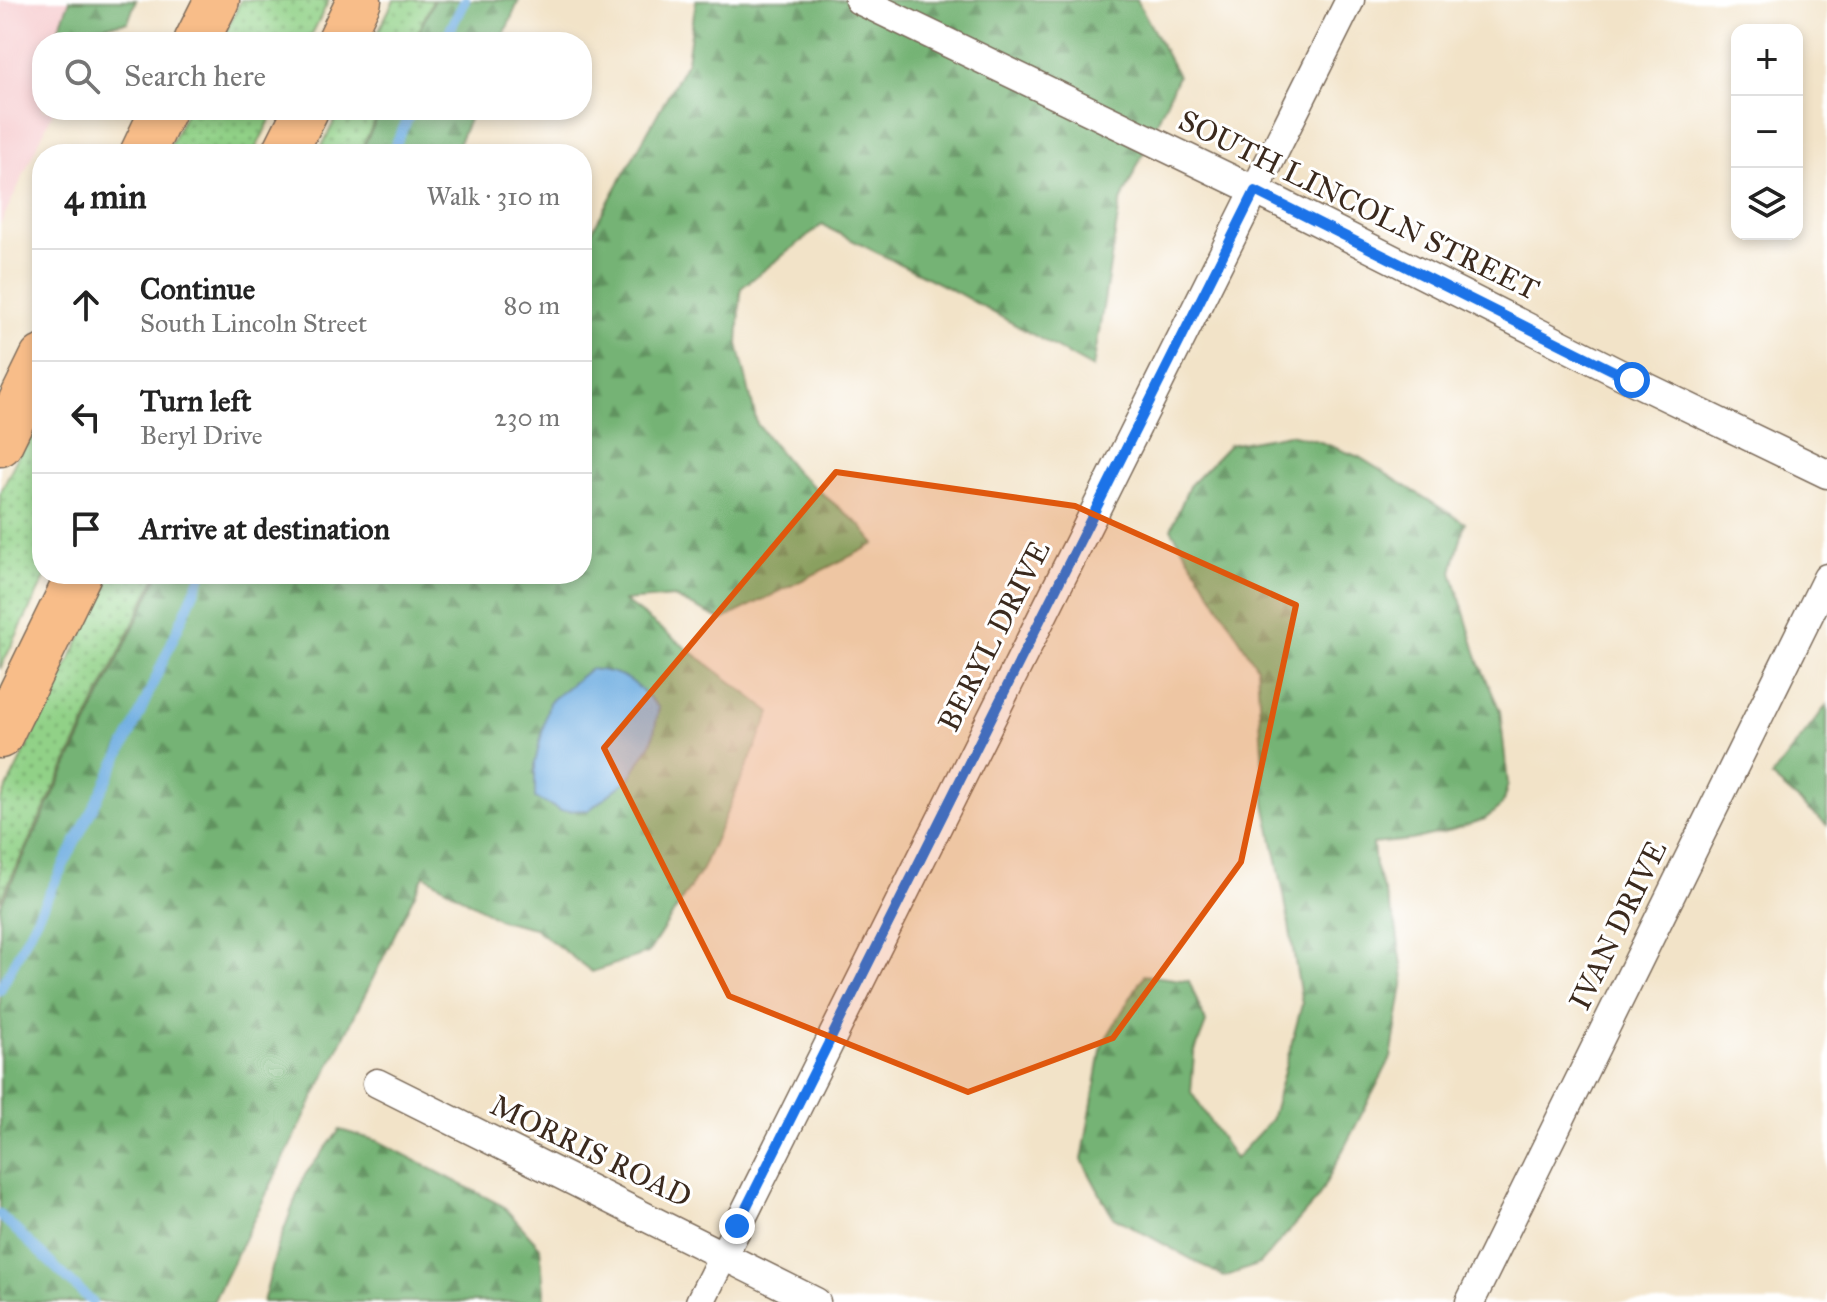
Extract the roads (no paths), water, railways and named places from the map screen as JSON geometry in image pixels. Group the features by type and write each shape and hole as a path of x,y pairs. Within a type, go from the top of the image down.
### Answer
{"main road":[{"path":"201,32 217,0"},
{"path":"344,32 359,0"},
{"path":"147,144 158,120"},
{"path":"289,144 301,120"},
{"path":"0,444 32,378"},
{"path":"0,736 74,584"}],"street":[{"name":"SOUTH LINCOLN STREET","path":"859,0 1255,191 1827,474"},
{"name":"BERYL DRIVE","path":"700,1302 1350,0"},
{"name":"IVAN DRIVE","path":"1470,1302 1827,578"},
{"name":"MORRIS ROAD","path":"377,1083 816,1302"}],"water":[{"path":"590,669 622,676 659,708 652,742 629,779 589,810 561,811 535,798 535,763 549,702"}],"waterway":[{"path":"449,32 465,0"},
{"path":"396,144 407,120"},
{"path":"0,990 132,731 198,584"},
{"path":"0,1215 92,1302"}]}
